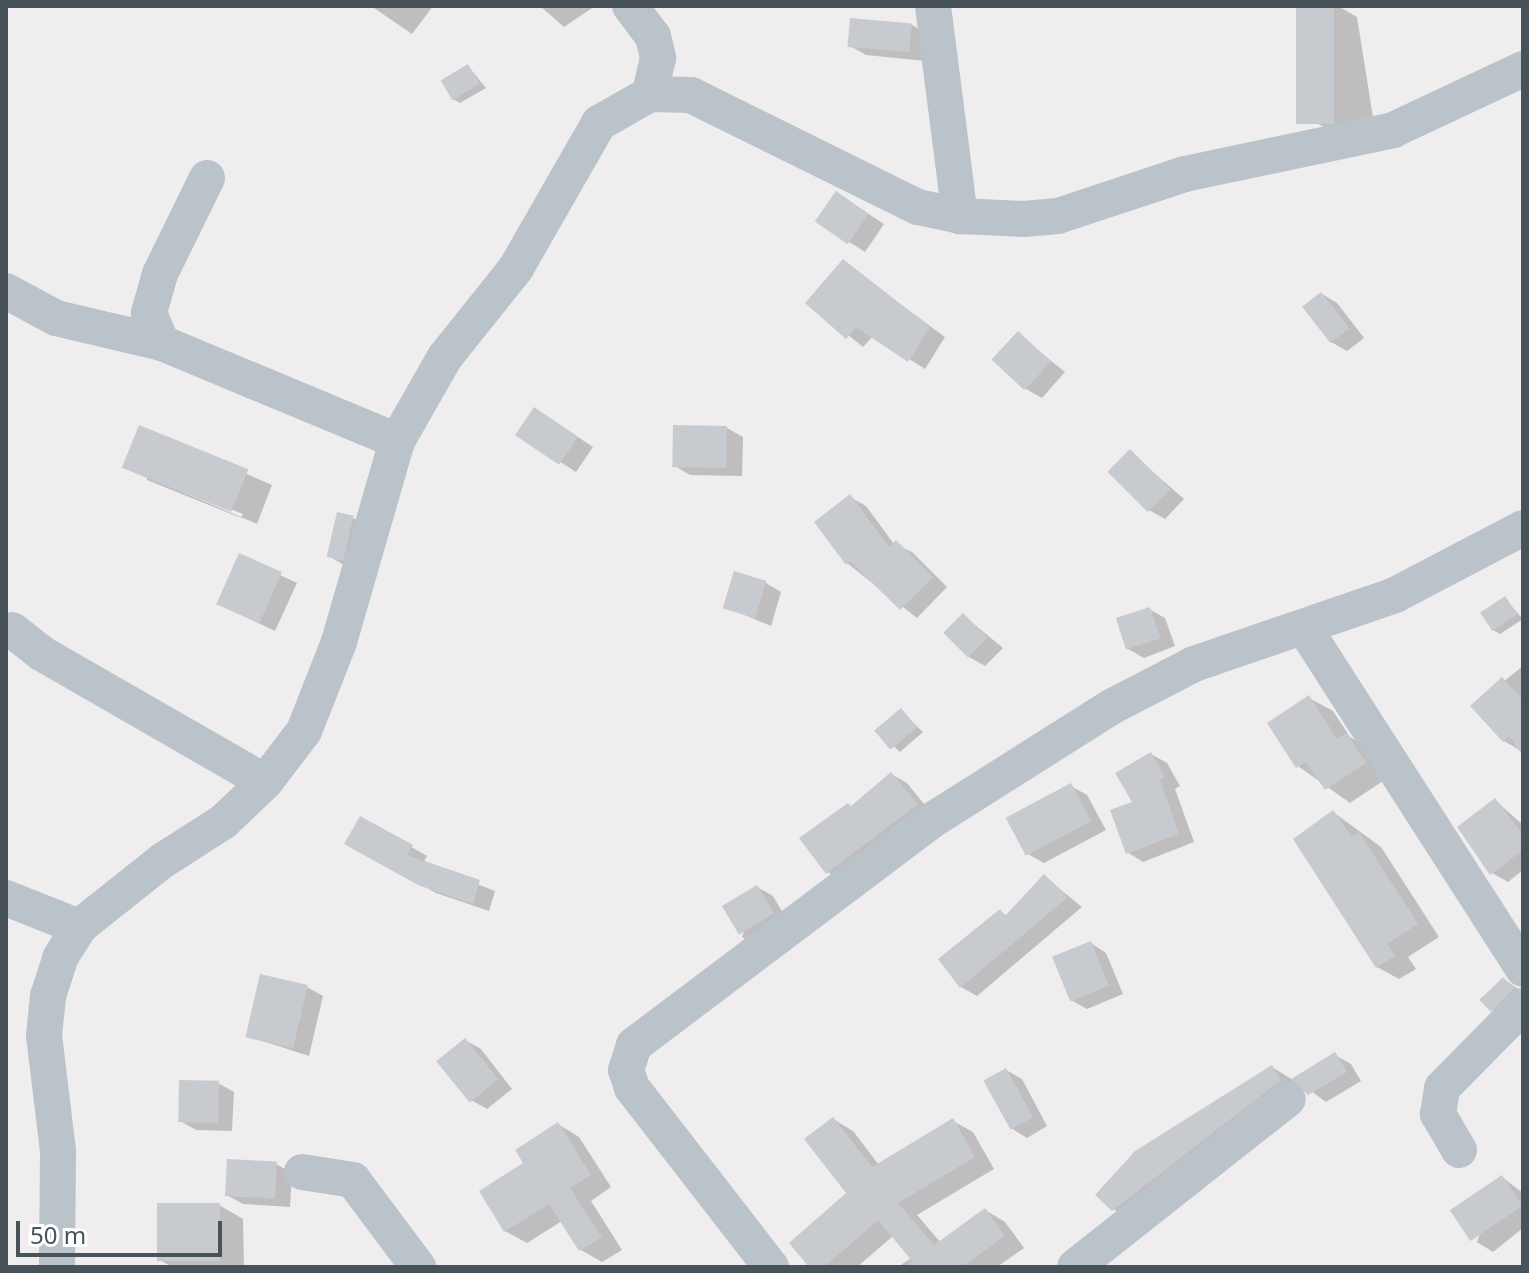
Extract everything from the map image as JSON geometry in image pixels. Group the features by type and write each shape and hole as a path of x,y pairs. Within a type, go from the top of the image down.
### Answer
{"street":[{"path":"630,6 656,47 650,94"},
{"path":"933,6 960,216"},
{"path":"57,1267 58,1151 44,1036 48,996 60,958 79,927 162,861 223,822 265,782 304,731 323,690 397,441 445,357 516,268 599,123 650,94 691,95 728,109 864,182 918,207 960,216 1058,216 1185,174 1393,130 1523,69"},
{"path":"162,343 149,313 160,274 207,178"},
{"path":"6,291 56,318 162,343 397,441"},
{"path":"771,1267 632,1088 626,1070 634,1045 934,819 1111,707 1194,664 1305,629 1395,595 1523,528"},
{"path":"1305,629 1523,969"},
{"path":"12,630 41,653 265,782"},
{"path":"6,898 79,927"},
{"path":"1459,1150 1438,1114 1442,1088 1523,1006"},
{"path":"1075,1267 1288,1099"},
{"path":"302,1172 353,1180 418,1267"}],"building":[{"path":"1296,6 1334,6 1334,124 1296,124"},
{"path":"850,18 912,23 909,52 847,47"},
{"path":"468,64 480,84 452,100 441,80"},
{"path":"836,191 869,214 848,244 815,221"},
{"path":"843,259 930,327 908,362 856,327 846,339 805,303"},
{"path":"1321,292 1349,328 1330,343 1302,307"},
{"path":"1018,331 1051,362 1024,390 991,360"},
{"path":"534,407 578,437 559,465 515,435"},
{"path":"139,425 248,469 231,512 122,468"},
{"path":"673,425 727,426 726,468 672,467"},
{"path":"1130,449 1170,489 1148,512 1107,472"},
{"path":"850,494 889,547 896,540 933,577 900,610 850,561 846,565 814,522"},
{"path":"337,512 354,516 343,561 327,557"},
{"path":"239,553 282,572 259,623 216,604"},
{"path":"734,571 767,581 755,618 723,608"},
{"path":"1505,596 1517,614 1492,631 1480,613"},
{"path":"1150,607 1160,638 1126,650 1116,618"},
{"path":"963,613 988,638 968,658 943,633"},
{"path":"1502,677 1523,700 1523,756 1509,736 1503,742 1470,706"},
{"path":"1309,695 1337,739 1347,733 1366,763 1325,790 1306,762 1296,768 1267,723"},
{"path":"901,708 917,727 890,750 874,730"},
{"path":"1151,752 1165,777 1160,780 1179,834 1126,854 1110,810 1132,802 1115,773"},
{"path":"891,772 918,804 826,874 799,838 848,803 851,806"},
{"path":"1071,783 1091,821 1026,856 1006,818"},
{"path":"1495,798 1523,835 1523,850 1490,875 1457,827"},
{"path":"1333,810 1352,837 1359,832 1418,924 1387,944 1395,956 1376,968 1293,839"},
{"path":"360,816 413,845 407,855 480,880 473,904 418,885 344,844"},
{"path":"1044,874 1068,897 960,988 938,959 1000,909 1005,916"},
{"path":"757,885 774,913 739,934 722,906"},
{"path":"1091,941 1109,986 1070,1001 1052,957"},
{"path":"260,974 308,985 293,1048 245,1037"},
{"path":"1503,977 1514,988 1491,1012 1480,1000"},
{"path":"465,1038 498,1079 470,1102 436,1061"},
{"path":"1335,1052 1347,1072 1308,1095 1291,1079"},
{"path":"1272,1065 1281,1080 1112,1211 1095,1195 1135,1151"},
{"path":"1006,1068 1033,1117 1010,1130 983,1081"},
{"path":"179,1080 219,1081 218,1123 178,1122"},
{"path":"833,1117 872,1167 953,1118 975,1157 898,1203 934,1245 985,1208 1005,1236 962,1267 904,1267 912,1261 878,1220 824,1267 809,1267 789,1243 846,1193 804,1139"},
{"path":"558,1122 591,1175 570,1188 602,1237 579,1251 549,1204 504,1232 479,1191 523,1163 515,1150"},
{"path":"227,1159 277,1162 275,1199 225,1196"},
{"path":"1502,1175 1523,1206 1470,1241 1450,1210"},
{"path":"157,1203 220,1203 220,1261 157,1261"}]}
